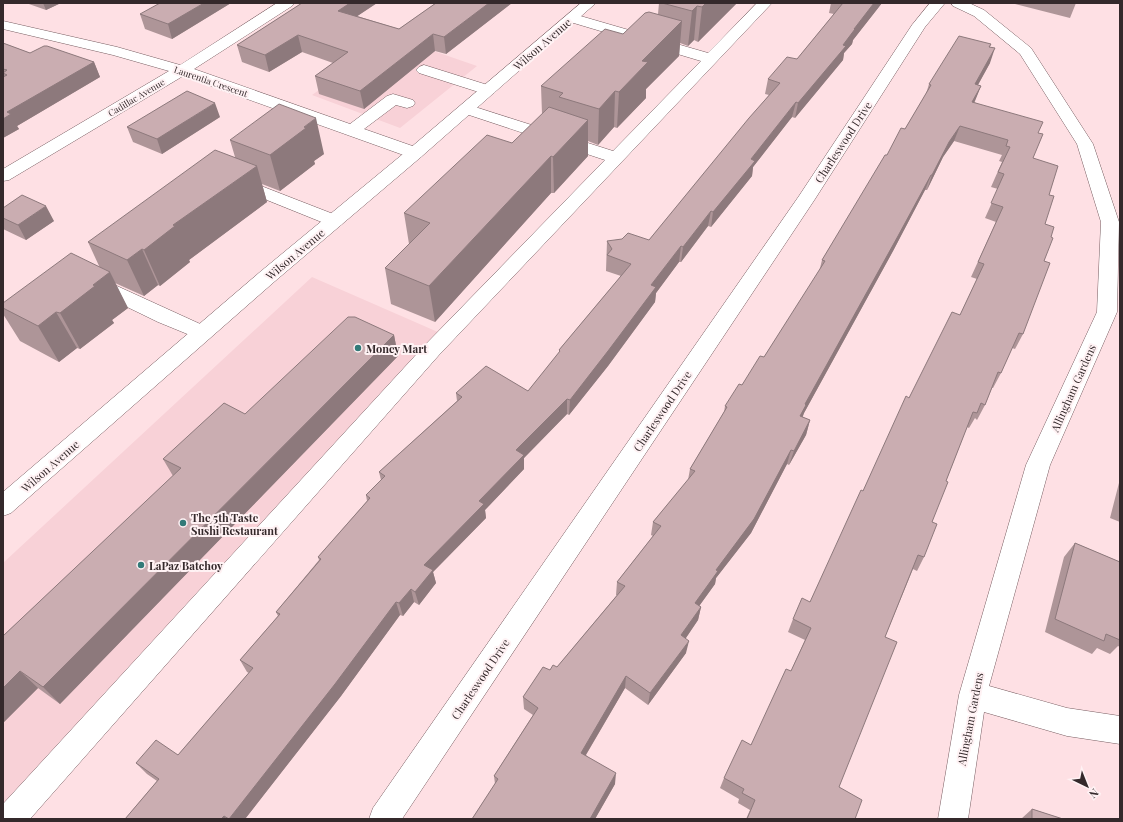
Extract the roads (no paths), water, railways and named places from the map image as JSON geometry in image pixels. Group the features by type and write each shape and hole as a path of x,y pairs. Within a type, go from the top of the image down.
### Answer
{"street":[{"name":"Cadillac Avenue","path":"3,176 182,70 288,3"},
{"name":"Wilson Avenue","path":"3,506 202,333 415,154 589,3"},
{"path":"10,819 432,350 765,3"},
{"name":"Charleswood Drive","path":"384,819 806,199 919,25 938,3"},
{"name":"Allingham Gardens","path":"952,819 973,695 1038,466 1107,312 1110,222 1085,144 1026,51 979,13 958,3"},
{"path":"572,18 712,59"},
{"name":"Laurentia Crescent","path":"3,25 117,51 182,70 415,154"},
{"path":"424,70 488,90"},
{"path":"352,131 393,99 407,103"},
{"path":"466,109 616,158"},
{"path":"289,129 308,115"},
{"path":"227,176 335,221"},
{"path":"87,279 165,317 202,333"},
{"path":"973,695 1067,722 1120,730"}],"place":[{"name":"Money Mart","path":"358,348"},
{"name":"The 5th Taste Sushi Restaurant","path":"183,523"},
{"name":"LaPaz Batchoy","path":"141,565"}]}
